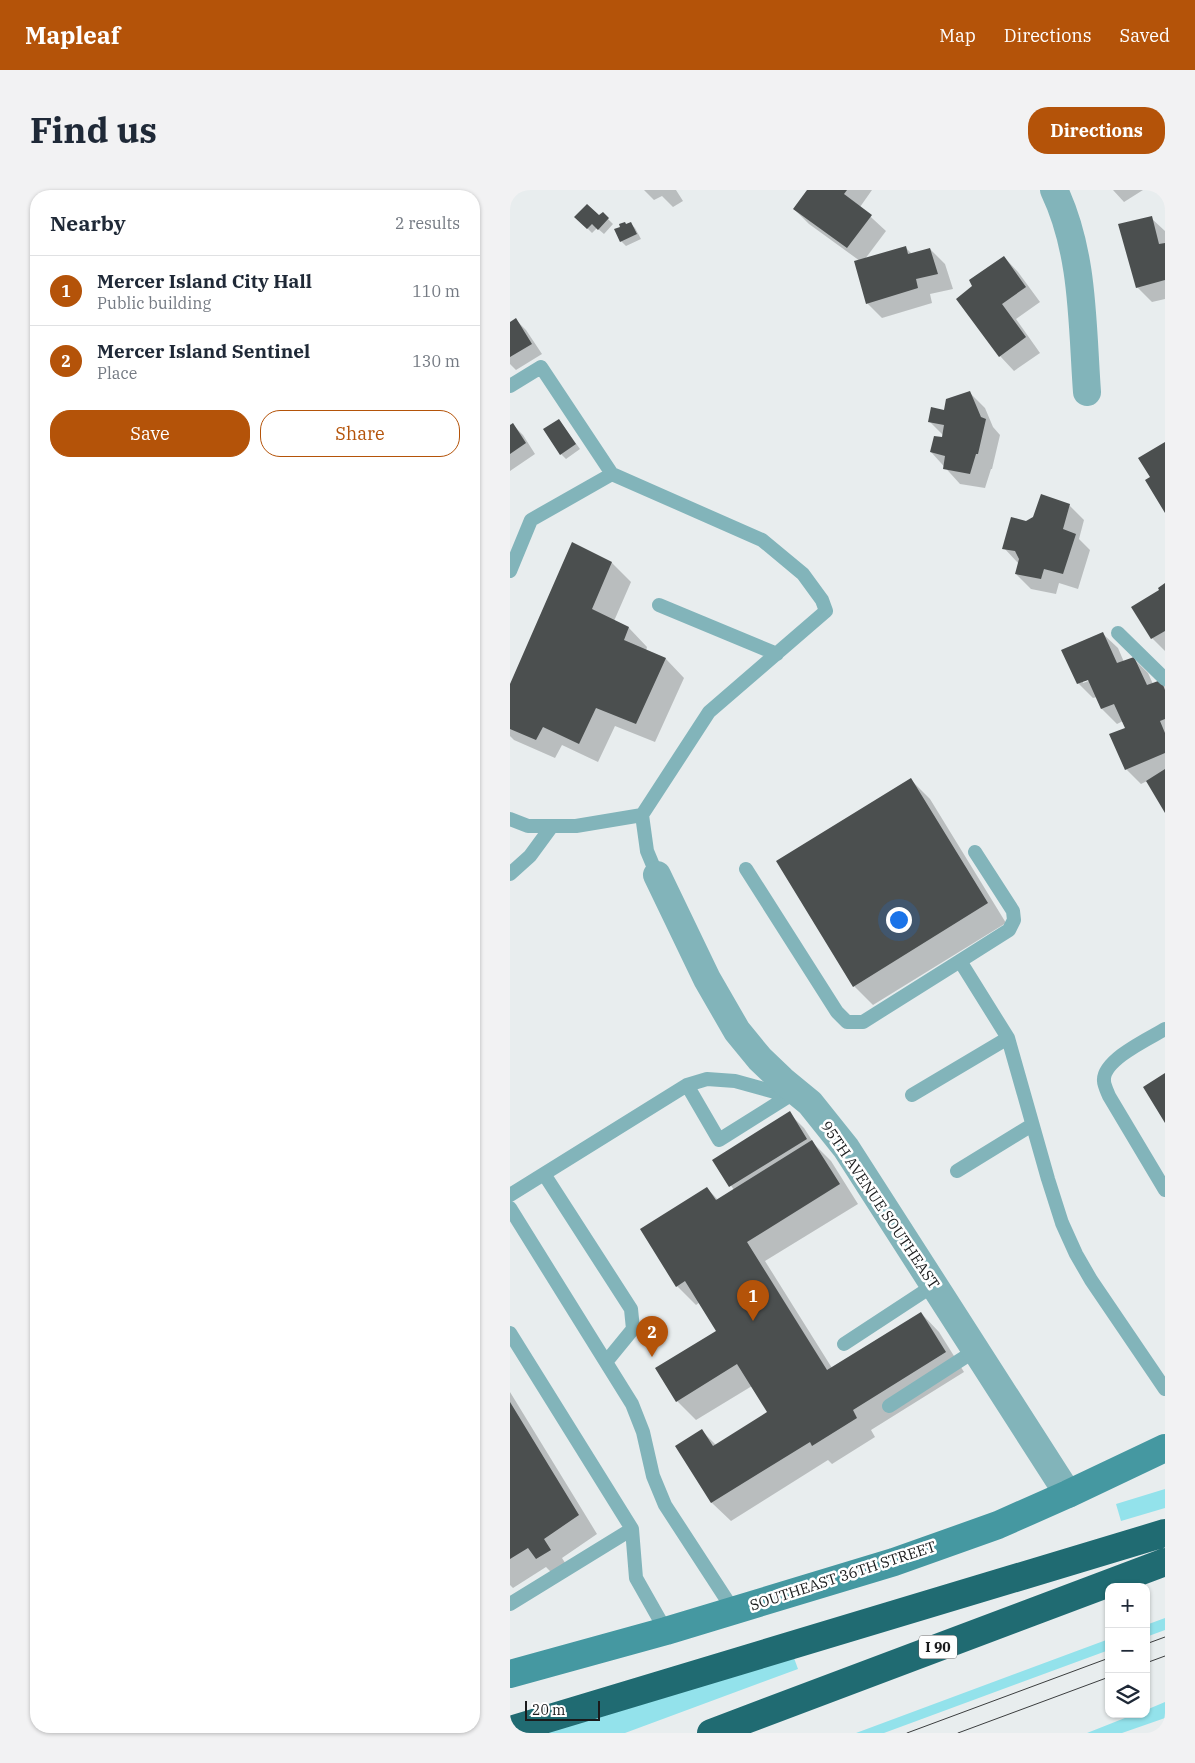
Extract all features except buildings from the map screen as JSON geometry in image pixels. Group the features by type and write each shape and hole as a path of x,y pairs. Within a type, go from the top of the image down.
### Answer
{"highway":[{"path":"510,1730 1165,1533"},
{"name":"I 90","path":"711,1733 1165,1562"}],"street":[{"path":"1054,190 1064,210 1078,267 1087,392"},
{"name":"95TH AVENUE SOUTHEAST","path":"657,876 707,979 737,1031 760,1059 846,1148 1068,1494"},
{"name":"SOUTHEAST 36TH STREET","path":"510,1674 666,1631 902,1559 998,1525 1165,1448"}],"lane":[{"path":"510,386 541,368 612,474 762,540 803,574 822,600 826,611 710,712 642,815 576,826 528,826 510,819"},
{"path":"510,571 514,553 531,520 612,474"},
{"path":"659,605 777,654"},
{"path":"1118,633 1165,678"},
{"name":"95TH AVENUE SOUTHEAST","path":"642,815 647,851 657,876"},
{"path":"510,874 530,856 552,826"},
{"path":"746,869 837,1012 847,1022 863,1022 1009,930 1014,920 1013,911 976,852"},
{"path":"960,960 1008,1038 1032,1126 1062,1223 1076,1254 1091,1280 1165,1389"},
{"path":"1165,1029 1118,1058 1108,1068 1103,1080 1108,1096 1165,1190"},
{"path":"912,1095 1008,1038"},
{"path":"510,1195 687,1084 707,1079 735,1081 799,1099"},
{"path":"687,1084 719,1140 799,1099"},
{"path":"957,1171 1032,1126"},
{"path":"544,1174 631,1309 632,1329 606,1362"},
{"path":"510,1208 632,1404 643,1432 653,1476 665,1505 734,1610"},
{"path":"844,1344 934,1285"},
{"path":"510,1333 632,1529 636,1578 666,1631"},
{"path":"889,1406 976,1350"},
{"path":"510,1604 632,1529"}],"shaded area":[{"path":"1165,1489 1165,1508 1121,1521 1116,1504"},
{"path":"1165,1618 1165,1630 1150,1636 1150,1624"},
{"path":"1105,1640 1105,1651 884,1733 856,1733"},
{"path":"794,1658 798,1669 625,1733 539,1733"},
{"path":"1165,1702 1165,1718 1122,1733 1087,1733 1125,1718 1150,1718 1150,1708"}],"tram line":[{"path":"1150,1643 1165,1637"},
{"path":"1150,1662 1165,1656"},
{"path":"907,1733 1105,1659"},
{"path":"958,1733 1105,1678"}],"place":[{"name":"Mercer Island City Hall","path":"753,1321"},
{"name":"Mercer Island Sentinel","path":"652,1357"}]}
